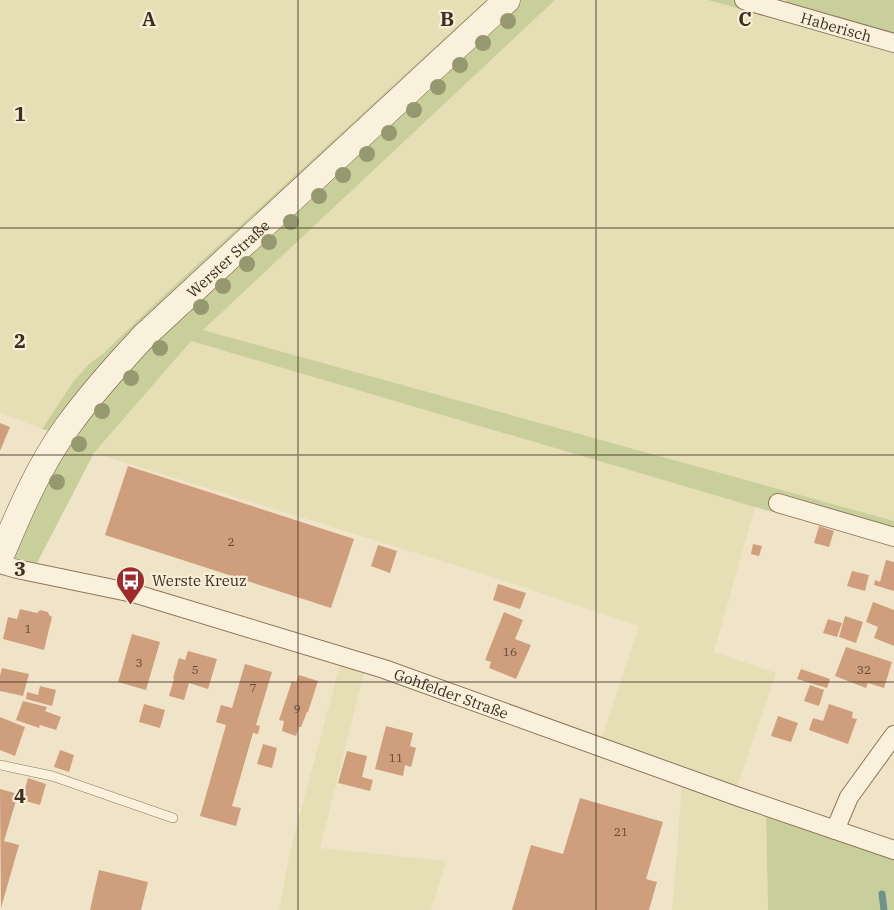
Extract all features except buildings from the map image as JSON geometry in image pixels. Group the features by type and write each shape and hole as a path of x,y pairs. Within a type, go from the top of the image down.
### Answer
{"main road":[{"name":"Werster Straße","path":"0,558 24,500 50,452 96,389 144,336 507,0"}],"street":[{"name":"Haberisch","path":"744,0 769,3 894,43"},
{"path":"778,503 894,537"},
{"name":"Gohfelder Straße","path":"0,564 133,593 384,669 739,797 894,850"},
{"path":"836,830 849,797 894,735"}],"lane":[{"path":"0,765 52,776 173,818"}],"shaded area":[{"path":"0,0 486,0 104,353 89,364 73,382 42,429 0,413"},
{"path":"555,0 708,0 894,52 894,521 202,330"},
{"path":"190,341 755,507 714,652 776,673 733,799 766,811 768,910 672,910 683,775 600,744 639,626 493,577 94,453"},
{"path":"341,661 365,669 320,848 446,861 431,910 279,910 292,844"}],"green space":[{"path":"486,0 555,0 203,330 894,521 894,546 191,341 94,453 37,563 0,554 51,432 42,429 73,382 89,364 104,353"},
{"path":"708,0 786,2 786,0 894,0 894,52"},
{"path":"766,811 894,858 894,910 768,910"}],"waterway":[{"path":"882,894 884,910"}],"place":[{"name":"Werste Kreuz","path":"131,606"}]}
